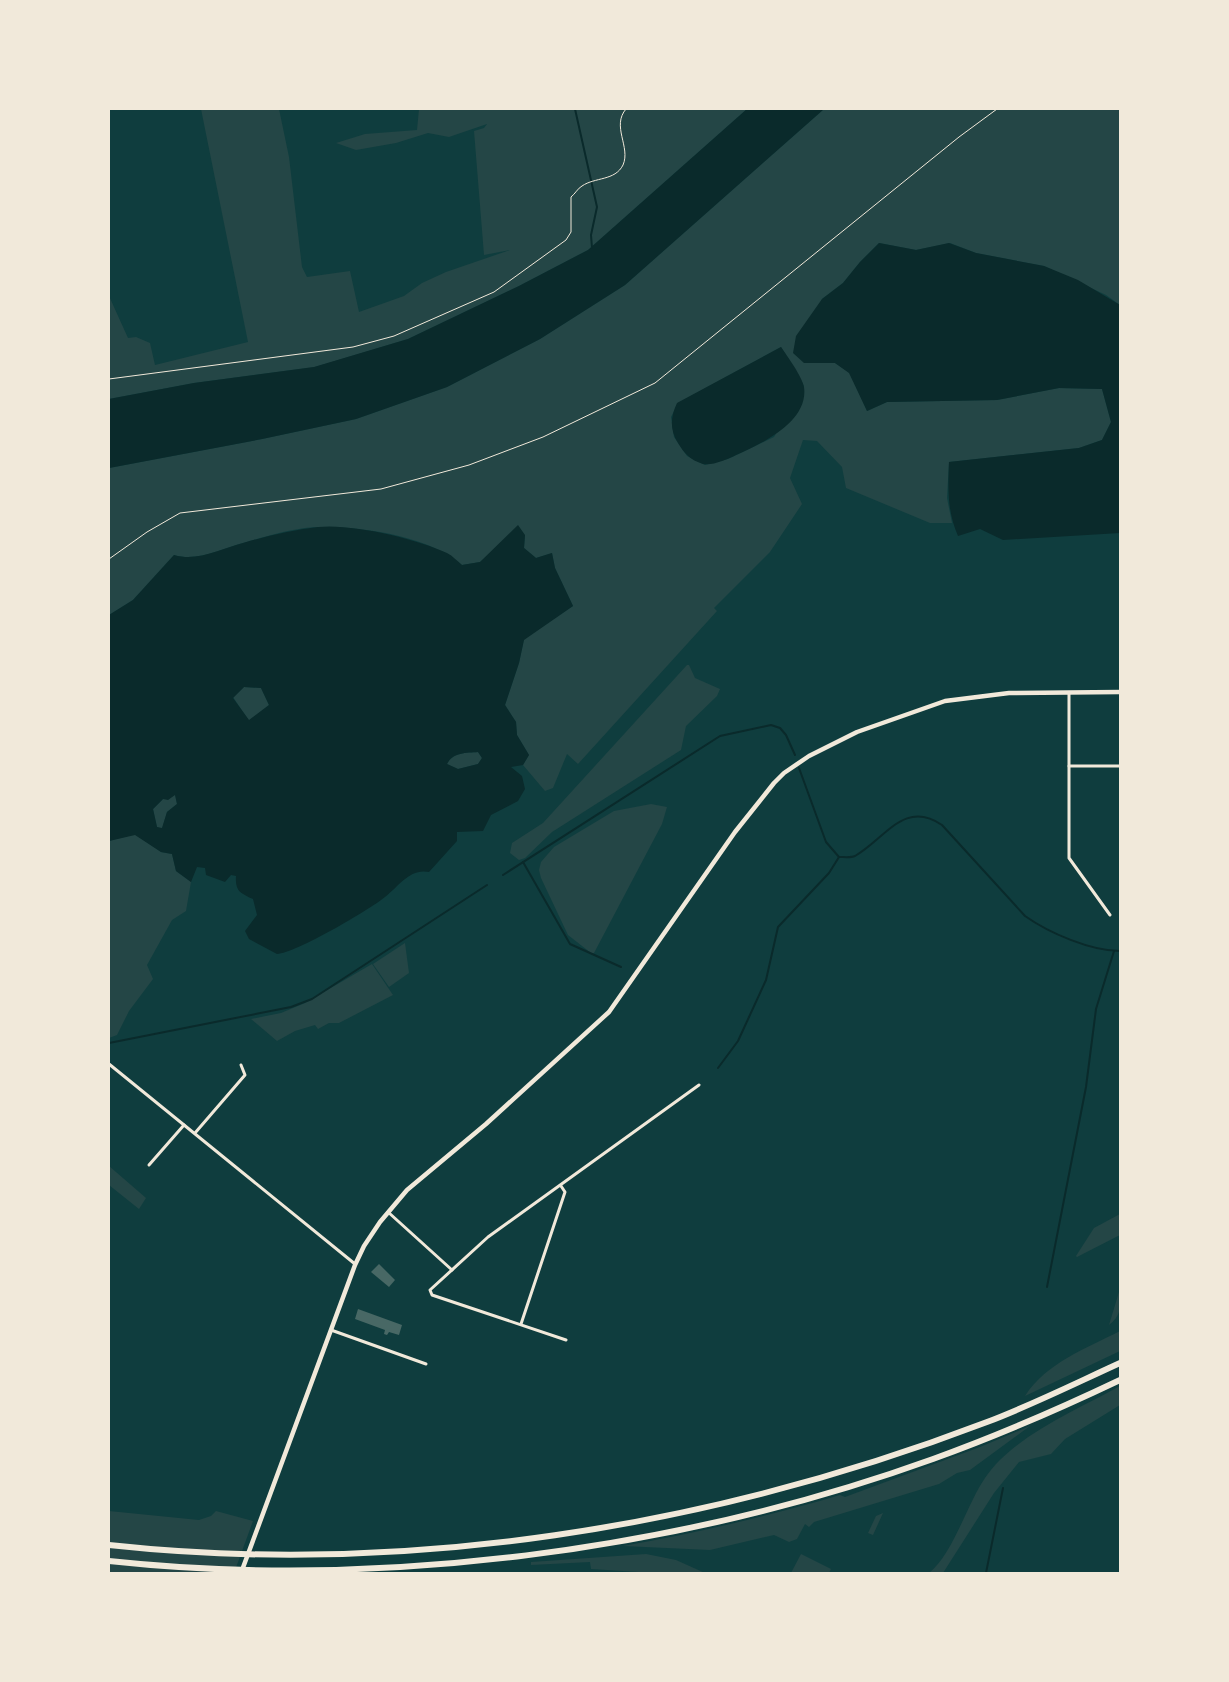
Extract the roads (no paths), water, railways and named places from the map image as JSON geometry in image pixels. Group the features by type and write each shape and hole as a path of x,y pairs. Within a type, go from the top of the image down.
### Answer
{"highway":[{"path":"109,1545 214,1553 372,1552 484,1544 602,1527 683,1512 762,1493 891,1456 989,1422 1120,1363"},
{"path":"109,1561 252,1570 377,1568 489,1559 619,1541 779,1506 889,1474 1032,1421 1120,1380"}],"street":[{"path":"1069,692 1069,858 1110,915"},
{"path":"241,1573 328,1336 356,1265 370,1237 388,1212 424,1174 486,1124 609,1012 735,832 774,783 784,773 809,756 857,732 930,705 963,698 1009,693 1120,692"},
{"path":"1069,766 1120,766"},
{"path":"109,1064 356,1265"},
{"path":"195,1133 245,1075 241,1065"},
{"path":"566,1340 432,1295 430,1290 488,1237 699,1085"},
{"path":"149,1165 184,1125"},
{"path":"522,1324 565,1192 561,1186"},
{"path":"388,1212 452,1270"},
{"path":"331,1330 426,1364"}],"waterway":[{"path":"575,109 597,207 591,235 592,248"},
{"path":"503,875 720,736 771,725 780,728 786,735 795,755"},
{"path":"799,768 826,842 839,857 855,856 896,824 906,819 917,816 929,818 942,825 1025,916 1046,929 1071,940 1096,948 1120,951"},
{"path":"718,1068 738,1041 766,980 778,927 829,873 839,857"},
{"path":"523,862 570,944 621,967"},
{"path":"109,1043 291,1007 312,999 487,885"},
{"path":"1047,1287 1086,1087 1096,1009 1114,951"},
{"path":"986,1573 1003,1488"}]}
